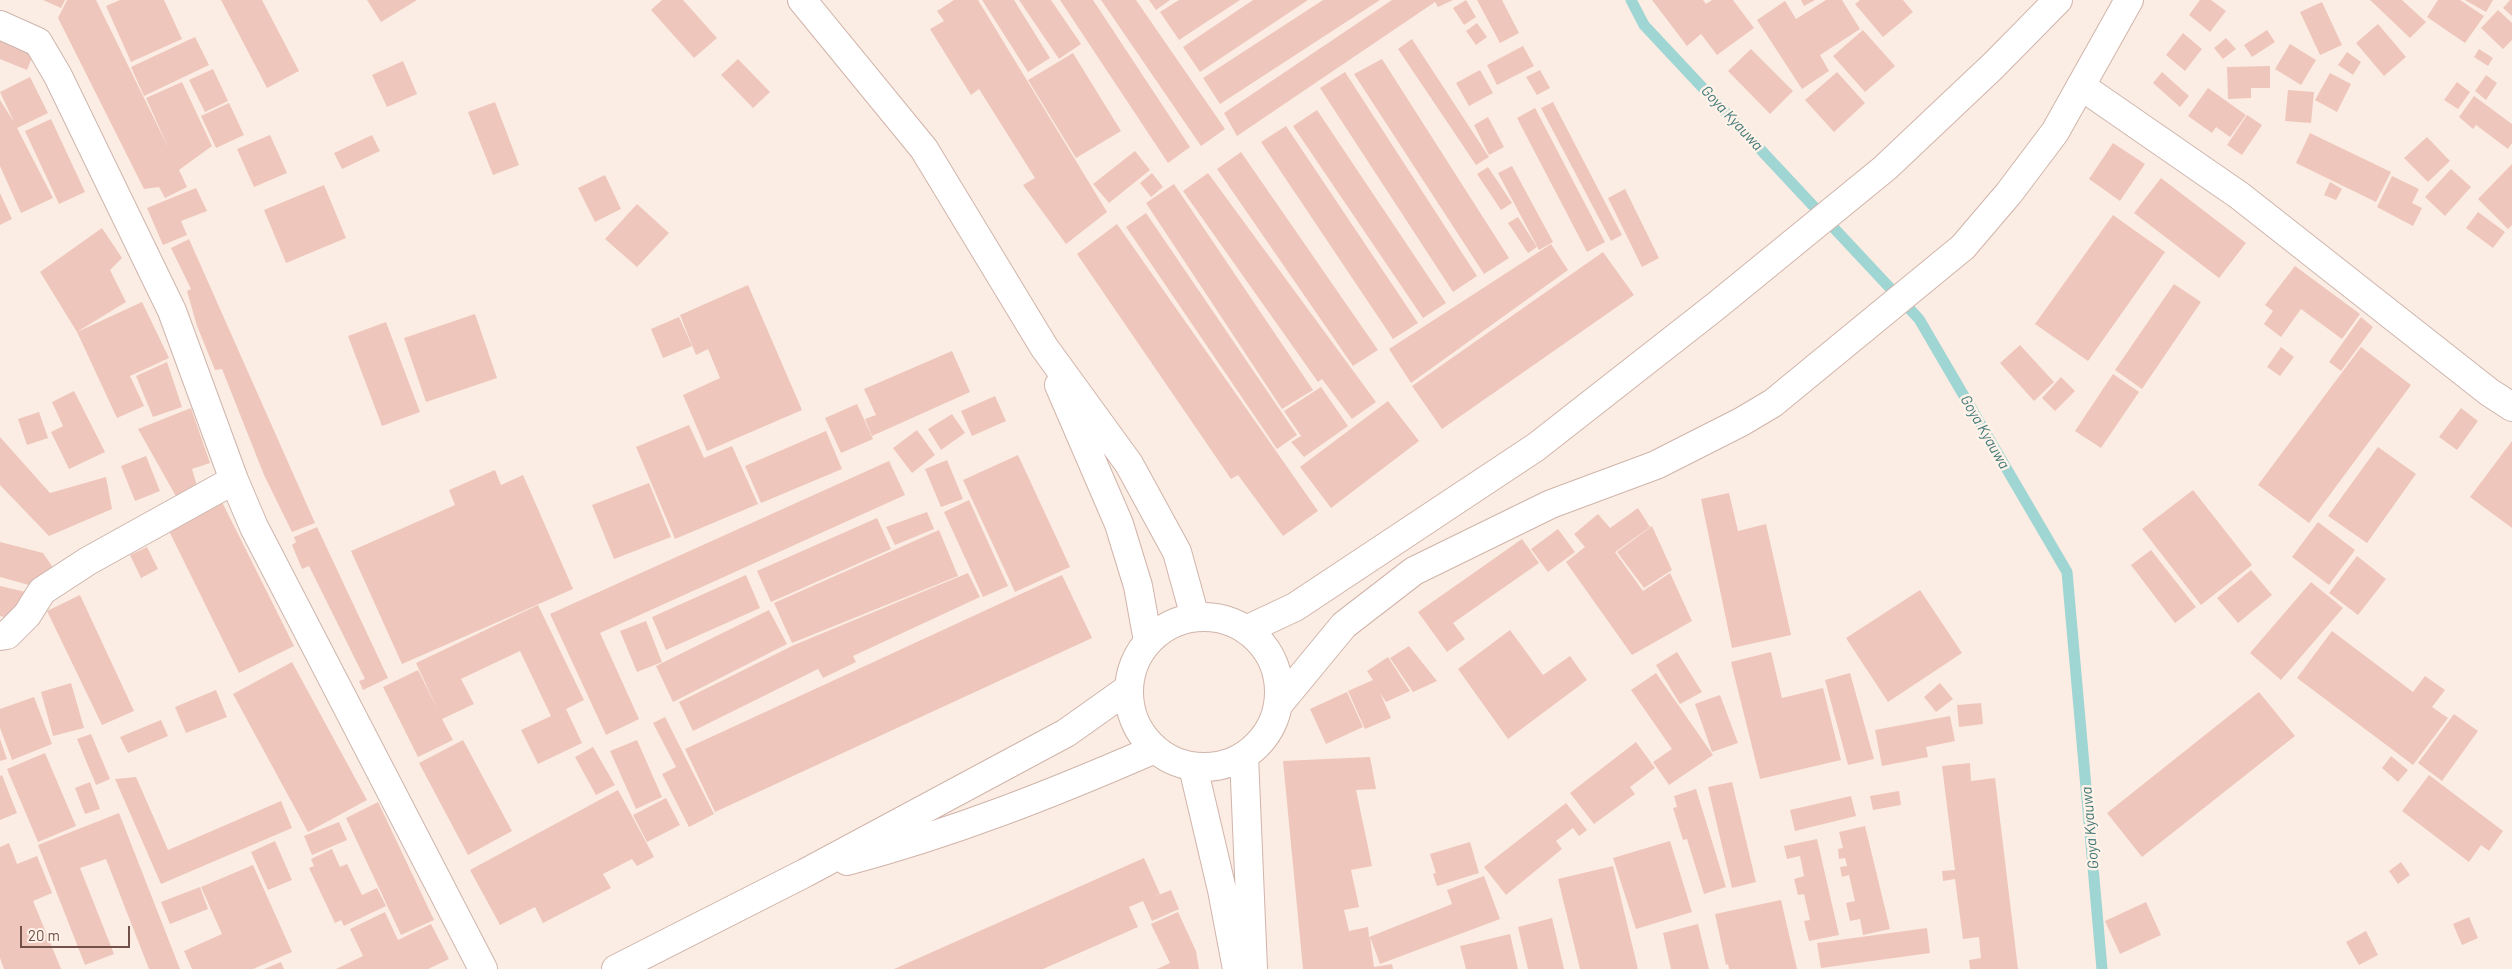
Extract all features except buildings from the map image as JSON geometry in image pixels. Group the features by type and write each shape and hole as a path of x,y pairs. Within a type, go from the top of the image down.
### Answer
{"main road":[{"path":"802,0 924,149 1044,347 1129,464 1177,552 1195,617"},
{"path":"1246,630 1295,606 1536,447 1716,306 1885,168 1994,65 2058,0"},
{"path":"1278,705 1278,683 1273,662 1262,644 1246,630 1221,619 1195,617 1169,625 1148,641 1134,663 1128,689 1134,722 1155,749 1172,761 1193,767 1220,766 1244,756 1267,734 1278,705 1344,625 1414,572 1551,504 1656,465 1741,422 1773,403 1963,247 2009,193 2055,132 2129,0"},
{"path":"0,25 38,42 58,76 172,311 234,480 254,527 483,969"},
{"path":"2082,86 2240,196 2489,392 2512,407"},
{"path":"1044,347 1084,448 1118,524 1138,586 1148,641"},
{"path":"0,636 7,635 27,615 42,591 88,561 234,480"},
{"path":"616,969 805,873 1066,733 1128,689"},
{"path":"805,873 916,842 1030,802 1155,749"},
{"path":"1244,756 1253,969"},
{"path":"1193,767 1222,890 1237,969"}],"waterway":[{"name":"Goya Kyauwa","path":"1631,0 1644,25 1919,319 2067,572 2102,969"}]}
